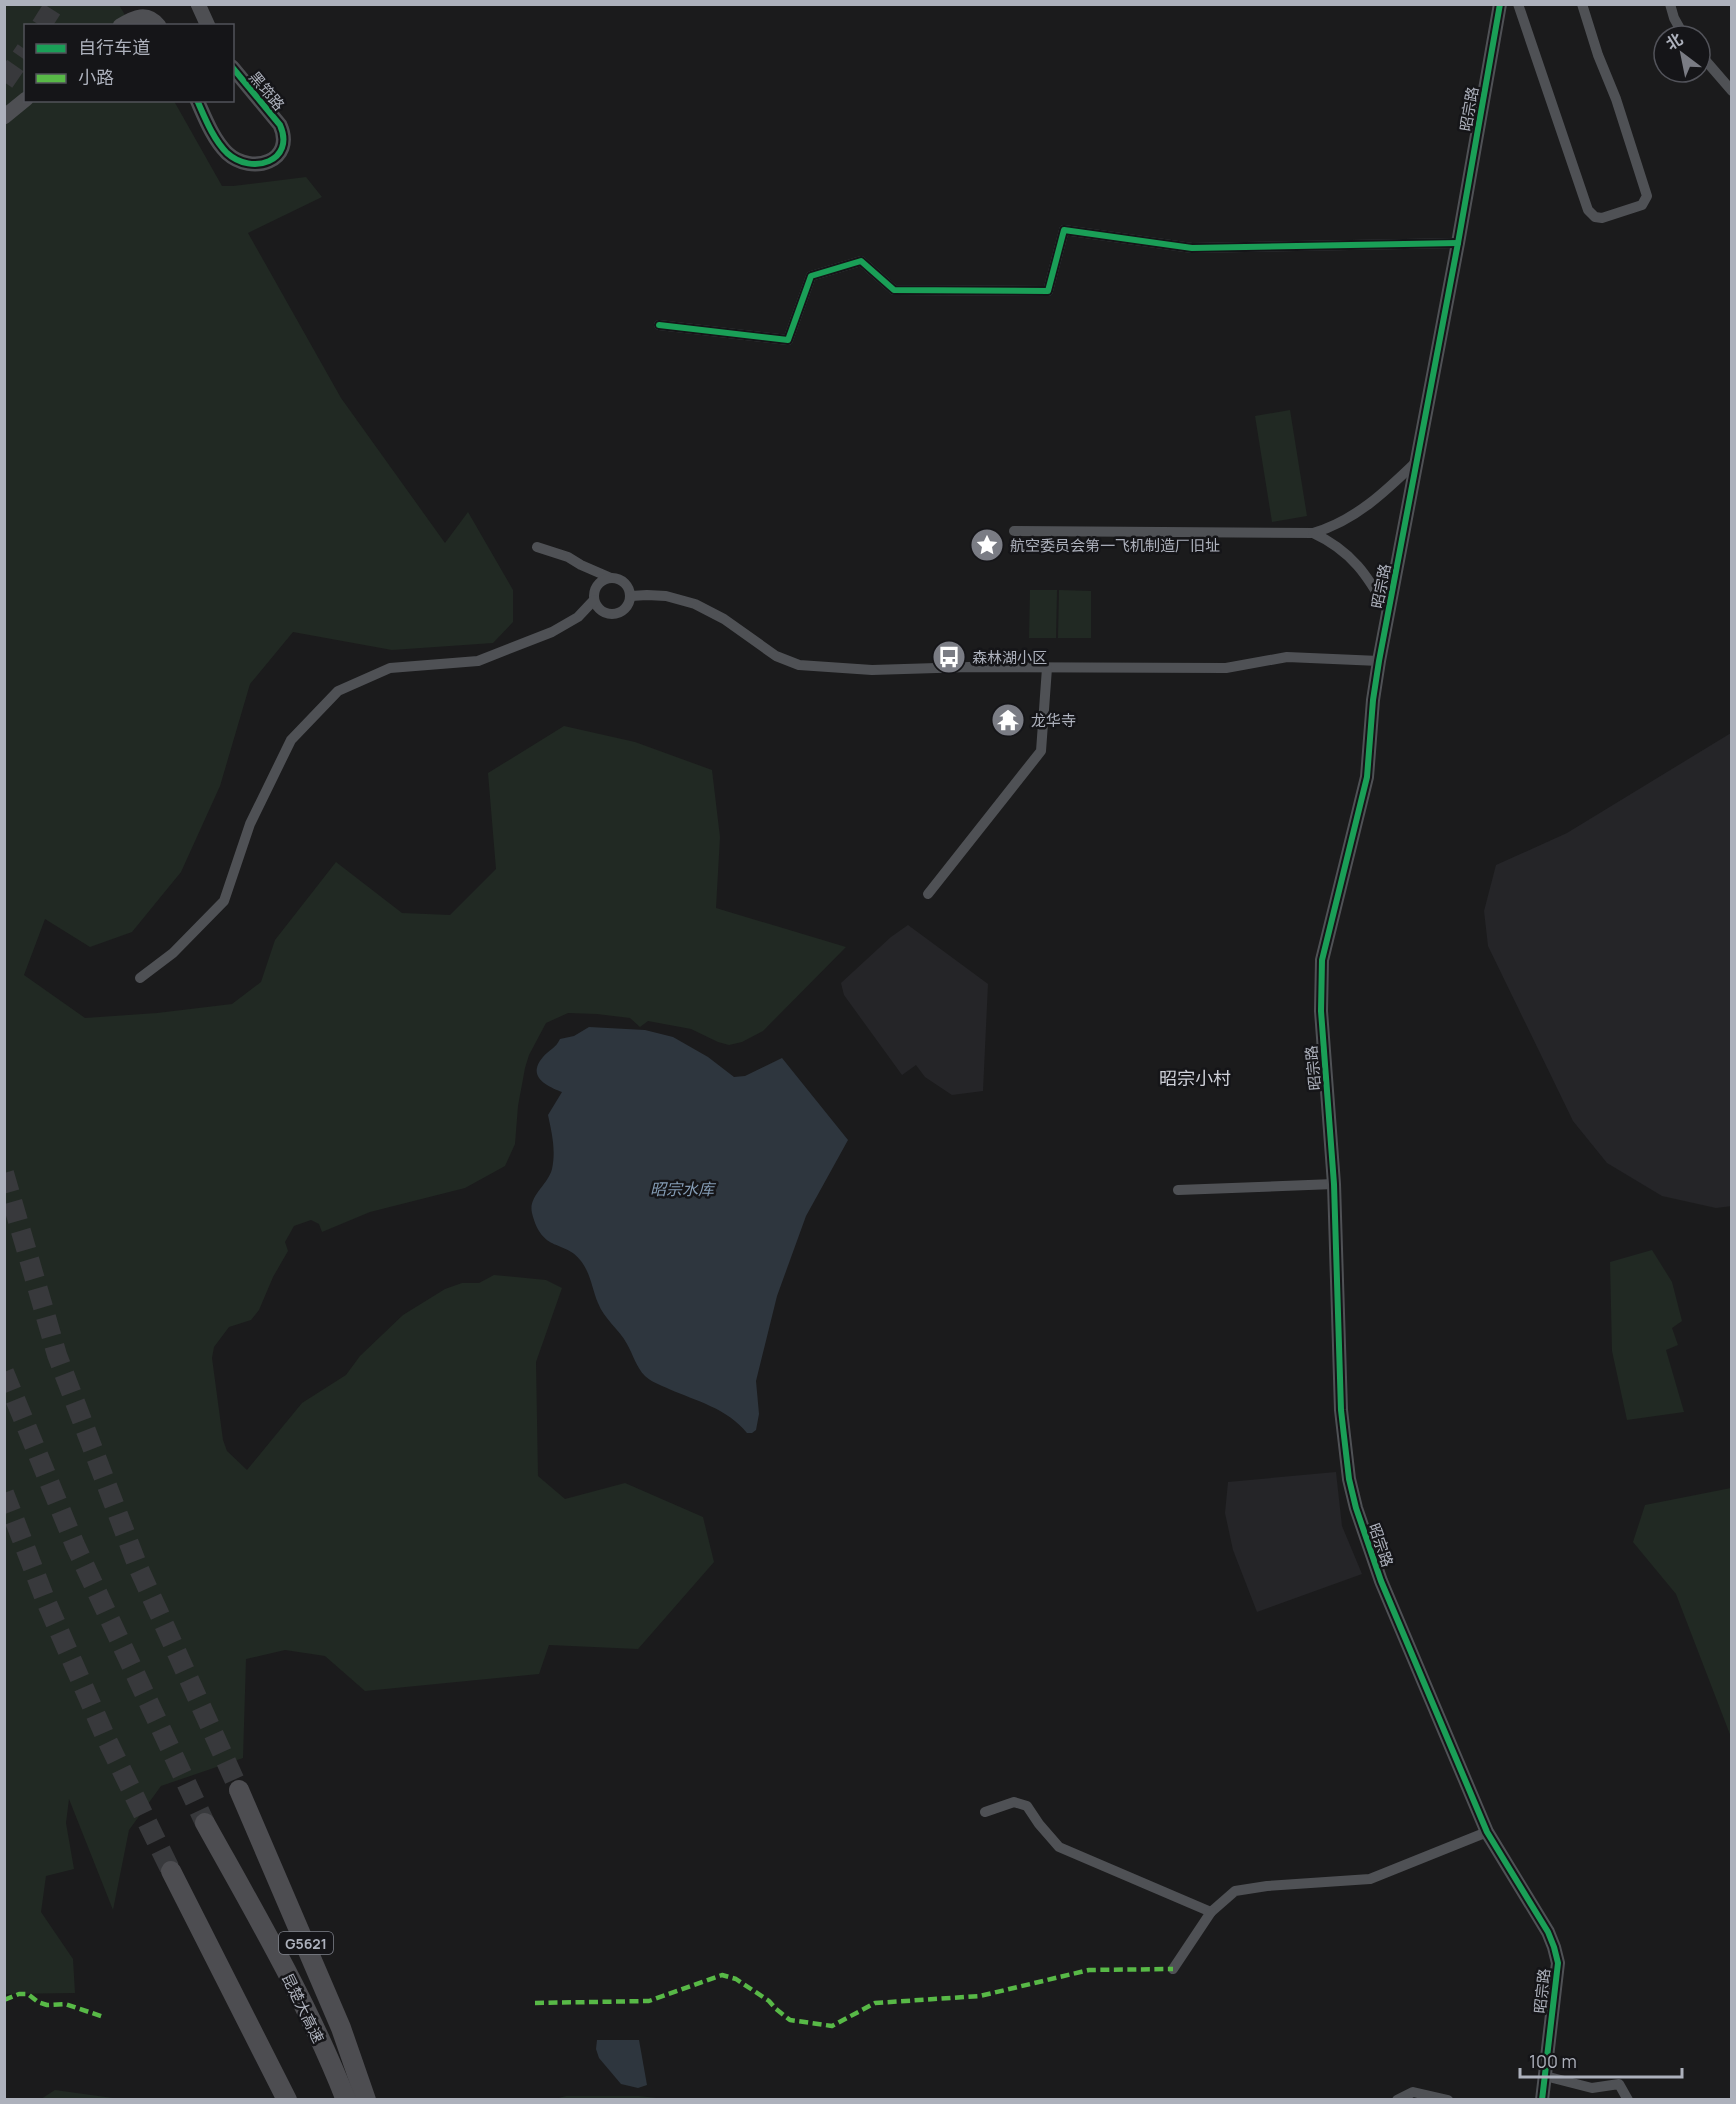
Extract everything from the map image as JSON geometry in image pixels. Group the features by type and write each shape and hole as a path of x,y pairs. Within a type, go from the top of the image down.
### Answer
{"highway":[{"name":"G5621","path":"239,1790 341,2028 366,2100"},
{"name":"昆楚大高速","path":"205,1823 261,1922 302,2002 346,2100"},
{"path":"171,1871 287,2100"}],"main road":[{"path":"124,24 141,16 150,16 157,24"},
{"name":"黑筇路","path":"198,102 210,128 228,154 251,165 261,164 280,153 284,134 280,125 234,69"},
{"path":"4,117 24,101"}],"street":[{"name":"昭宗路","path":"1500,4 1458,243 1379,661 1373,699 1367,777 1322,960 1321,1011 1334,1184 1341,1410 1349,1479 1356,1508 1381,1581 1487,1832 1548,1932 1554,1947 1558,1963 1542,2100"},
{"path":"1521,5 1588,210 1595,217 1602,218 1642,205 1647,196 1582,4"},
{"path":"1670,4 1677,24"},
{"path":"1712,68 1731,91"},
{"path":"659,326 788,340 811,276 861,261 894,290 1048,291 1064,230 1192,248 1458,243"},
{"path":"1014,531 1313,532 1332,527 1350,517 1381,494 1417,462"},
{"path":"1313,532 1332,542 1354,560 1377,591 1388,612"},
{"path":"140,978 173,953 224,901 250,824 291,740 338,691 390,668 478,661 552,632 578,617 593,613 617,614 627,608 631,596 627,585 617,578 611,578 580,565 568,557 537,547"},
{"path":"580,565 589,576 600,610 605,613"},
{"path":"578,617 594,596 600,583 611,578"},
{"path":"631,596 666,596 695,604 724,619 776,656 799,665 872,670 969,667 1226,668 1287,657 1379,661"},
{"path":"928,894 1041,751 1047,668"},
{"path":"1178,1190 1334,1184"},
{"path":"985,1812 1014,1802 1027,1806 1039,1824 1059,1846 1211,1912"},
{"path":"1173,1969 1211,1912 1234,1891 1267,1886 1370,1879 1487,1832"},
{"path":"1545,2076 1592,2088 1619,2084 1628,2100"},
{"path":"1396,2100 1413,2092 1448,2100"}],"shaded area":[{"path":"5,5 119,5 130,24 24,24 24,102 175,102 222,186 306,177 322,197 248,233 341,398 445,543 468,512 513,590 513,622 493,643 392,650 293,632 250,684 220,786 181,872 132,932 90,947 45,919 24,975 85,1018 157,1013 232,1004 261,982 275,940 336,862 402,913 450,915 496,869 488,773 564,726 635,742 712,770 720,837 716,908 846,947 763,1031 742,1042 729,1045 691,1029 648,1021 640,1027 630,1018 597,1014 568,1013 546,1023 529,1055 525,1068 518,1106 515,1144 505,1166 465,1188 370,1212 322,1232 319,1224 311,1220 294,1226 285,1242 288,1251 273,1277 259,1310 251,1320 229,1327 214,1347 212,1358 223,1440 227,1451 247,1470 302,1403 346,1375 360,1356 403,1315 445,1289 462,1283 479,1283 494,1275 546,1280 562,1288 536,1362 538,1476 565,1499 625,1483 703,1517 714,1562 638,1649 549,1645 539,1674 365,1691 325,1656 285,1650 246,1659 243,1758 161,1786 129,1830 113,1910 69,1799 66,1823 74,1869 46,1876 41,1912 73,1959 75,1993 5,1994"},
{"path":"1290,410 1307,516 1272,522 1255,416"},
{"path":"1030,590 1057,590 1056,638 1029,638"},
{"path":"1059,590 1091,591 1091,638 1058,638"},
{"path":"1731,733 1732,1206 1716,1208 1662,1196 1607,1163 1573,1121 1488,946 1484,911 1496,865 1567,833"},
{"path":"908,925 988,984 983,1091 952,1095 925,1077 916,1065 902,1075 844,995 841,983 891,937"},
{"path":"1652,1250 1672,1282 1682,1321 1672,1328 1678,1345 1666,1350 1684,1412 1627,1420 1612,1351 1610,1262"},
{"path":"1336,1472 1342,1526 1362,1574 1257,1612 1233,1550 1225,1513 1228,1482"},
{"path":"1732,1488 1731,1737 1676,1594 1633,1542 1645,1505"},
{"path":"55,2090 120,2099 41,2099"},
{"path":"566,2096 639,2096 666,2099 555,2099"}],"water":[{"name":"昭宗水库","path":"589,1027 645,1030 673,1037 708,1057 734,1077 745,1076 782,1058 848,1140 806,1216 777,1296 756,1381 759,1414 756,1430 752,1433 747,1433 721,1411 645,1376 624,1339 601,1309 581,1261 575,1254 548,1240 536,1226 532,1213 533,1201 550,1175 554,1155 548,1115 562,1092 540,1080 538,1064 560,1039 574,1036"},
{"path":"597,2040 639,2040 647,2085 638,2088 621,2084 599,2058 596,2049"}],"tunnel":[{"path":"42,24 55,4"},
{"path":"4,82 24,53"},
{"path":"4,1173 57,1355 138,1567 239,1790"},
{"path":"4,1372 75,1545 205,1823"},
{"path":"4,1493 45,1599 105,1736 171,1871"}],"marked path":[{"path":"535,2003 649,2001 722,1975 736,1979 769,2001 790,2020 832,2026 875,2003 980,1996 1089,1970 1173,1969"},
{"path":"4,2000 19,1994 28,1994 38,2002 47,2005 65,2004 104,2017"}],"cycle path":[{"path":"1500,4 1458,243 1379,661 1373,700 1367,777 1322,960 1321,1011 1334,1184 1341,1410 1349,1479 1356,1508 1381,1581 1487,1832 1548,1932 1554,1947 1558,1963 1542,2100"},
{"path":"198,102 213,135 227,153 237,160 259,164 277,156 282,148 283,137 280,125 234,69"},
{"path":"659,325 788,340 811,276 861,261 894,290 1048,291 1064,230 1192,248 1458,243"}],"place":[{"name":"航空委员会第一飞机制造厂旧址","path":"987,545"},
{"name":"森林湖小区","path":"949,657"},
{"name":"龙华寺","path":"1008,720"}],"district":[{"name":"昭宗小村","path":"1195,1078"}]}
